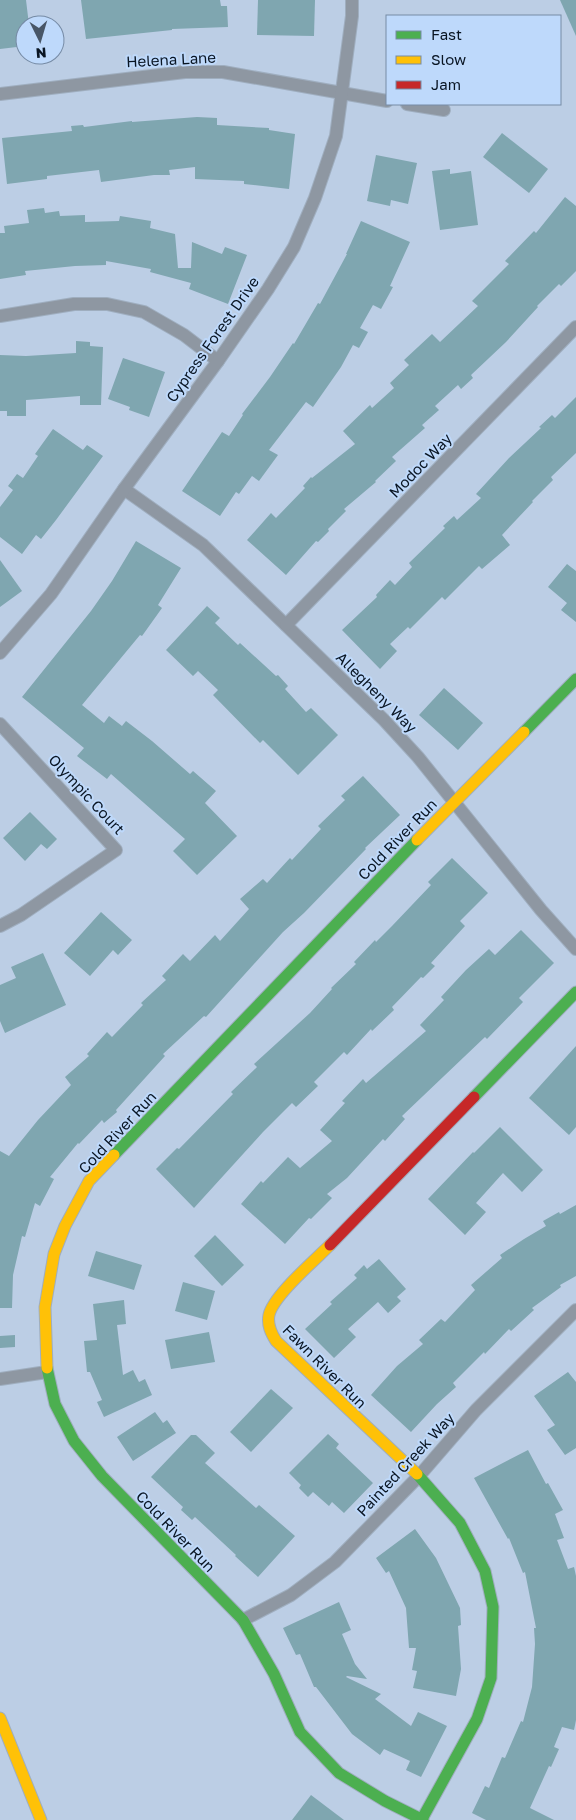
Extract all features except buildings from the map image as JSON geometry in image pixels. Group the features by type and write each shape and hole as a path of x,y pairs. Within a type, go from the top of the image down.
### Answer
{"street":[{"name":"Cypress Forest Drive","path":"0,654 51,594 124,489 218,361 268,289 294,247 315,198 336,136 352,16 352,0"},
{"name":"Helena Lane","path":"0,94 185,72 223,72 386,100"},
{"path":"413,105 444,110"},
{"path":"0,316 74,304 107,304 144,312 184,335 218,361"},
{"name":"Modoc Way","path":"286,626 576,327"},
{"name":"Allegheny Way","path":"124,489 203,545 384,720 418,757 453,803 541,910 576,948"},
{"name":"Cold River Run","path":"422,1820 385,1801 339,1773 300,1732 274,1674 243,1620 102,1476 74,1441 55,1404 47,1372 45,1307 50,1268 65,1226 89,1181 453,803 576,679"},
{"name":"Olympic Court","path":"0,724 116,850 21,915 0,926"},
{"name":"Fawn River Run","path":"422,1820 477,1719 491,1678 493,1607 485,1570 460,1523 419,1476 276,1341 269,1331 268,1317 270,1310 281,1295 576,992"},
{"name":"Painted Creek Way","path":"243,1620 291,1595 335,1562 419,1476 476,1410 576,1310"},
{"path":"0,1379 47,1372"},
{"path":"0,1718 41,1820"}],"traffic: fast":[{"path":"524,732 576,679"},
{"path":"114,1155 417,840"},
{"path":"474,1097 576,992"},
{"path":"47,1368 55,1404 74,1441 102,1476 243,1620 274,1674 300,1732 339,1773 385,1801 423,1820"},
{"path":"417,1474 460,1523 485,1571 493,1607 491,1678 477,1719 422,1819"}],"traffic: slow":[{"path":"417,840 524,732"},
{"path":"47,1368 45,1307 54,1254 65,1226 89,1181 114,1155"},
{"path":"330,1245 295,1278 278,1298 269,1315 271,1332 276,1341 417,1474"},
{"path":"0,1718 41,1820"}],"traffic: jam":[{"path":"330,1245 474,1097"}]}
